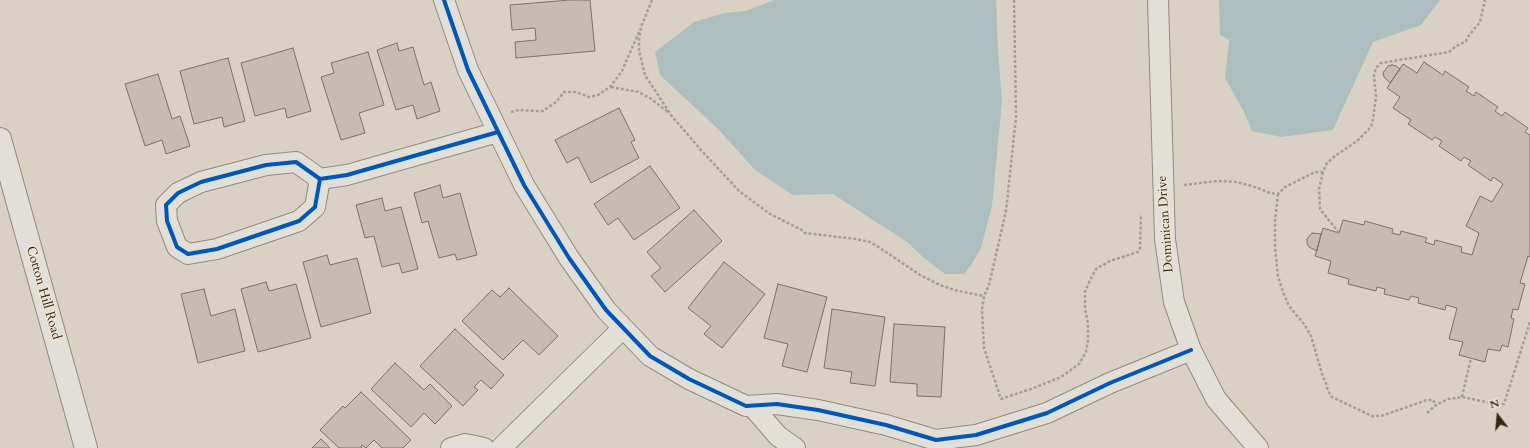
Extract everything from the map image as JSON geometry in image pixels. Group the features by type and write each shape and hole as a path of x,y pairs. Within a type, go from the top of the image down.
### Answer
{"street":[{"path":"444,0 468,70 524,185 569,258 606,310 650,356 696,382 746,406 777,404 818,410 886,425 934,444 976,435 1047,413 1110,383 1191,350"},
{"name":"Dominican Drive","path":"1158,0 1165,239 1174,302 1191,350 1216,399 1258,448"},
{"path":"320,179 315,207 299,222 217,249 188,254 176,247 167,221 166,205 178,193 201,182 266,165 296,162 320,179 348,175 498,132"},
{"name":"Cotton Hill Road","path":"0,139 86,448"},
{"path":"501,448 622,328"},
{"path":"752,406 778,436 795,448"},
{"path":"451,448 466,444 484,448"}],"path":[{"path":"507,113 519,110 543,110 556,102 564,92 576,92 589,97 594,96 610,87 622,71 642,27 652,0"},
{"path":"1014,0 1016,117 1006,211 989,285 984,296 982,322 984,348 1002,399 1061,377 1079,364 1086,352 1088,324 1085,308 1085,292 1096,269 1110,261 1138,252 1140,248 1142,211"},
{"path":"1339,233 1320,208 1319,190 1323,172 1327,163 1357,141 1371,127 1376,101 1374,75 1376,68 1381,63 1449,52 1466,41 1480,22 1485,0"},
{"path":"642,27 639,39 639,51 645,75 671,115 739,191 770,214 802,230 805,233 870,242 920,275 940,285 958,291 984,296"},
{"path":"610,87 638,92 650,98 671,115"},
{"path":"1323,172 1315,172 1284,187 1278,194 1275,221 1275,247 1278,276 1283,292 1289,306 1304,324 1311,336 1328,391 1332,397 1372,416 1381,416 1427,400 1433,400 1436,405"},
{"path":"1179,186 1201,182 1237,182 1270,193 1278,194"},
{"path":"1427,413 1436,405 1448,399 1462,397 1496,404 1504,404 1530,322"},
{"path":"1462,397 1471,358"}],"shaded area":[{"path":"774,0 996,0 1002,101 992,206 981,248 964,274 945,274 924,258 907,242 833,194 793,195 755,170 719,130 660,75 655,52 694,22 725,13 746,11"},
{"path":"1219,0 1440,0 1421,25 1373,42 1333,130 1281,137 1252,131 1244,112 1225,78 1229,40 1220,35"}],"building":[{"path":"570,0 590,0 595,51 516,58 515,42 536,40 535,28 512,30 510,5"},
{"path":"397,43 399,51 413,47 424,85 431,82 440,111 417,119 413,105 396,110 377,50"},
{"path":"293,48 311,111 287,118 285,108 255,116 241,63"},
{"path":"368,52 384,105 359,113 365,133 341,140 321,77 334,73 331,63"},
{"path":"228,58 245,121 224,127 222,117 194,124 180,71"},
{"path":"1424,62 1443,75 1445,71 1469,87 1466,91 1474,96 1476,92 1498,107 1495,111 1502,116 1505,112 1528,128 1525,132 1530,135 1530,257 1528,256 1520,283 1525,284 1518,310 1513,309 1511,318 1514,319 1508,347 1502,345 1500,351 1488,349 1485,362 1459,355 1463,342 1449,339 1457,308 1446,305 1445,310 1418,303 1419,298 1411,296 1409,300 1384,294 1385,289 1377,287 1376,291 1348,284 1349,279 1328,273 1331,261 1315,256 1323,228 1339,233 1343,220 1364,225 1365,221 1393,229 1392,233 1400,235 1401,231 1427,238 1425,242 1434,245 1435,240 1462,247 1461,252 1472,255 1479,233 1466,226 1480,196 1492,202 1503,184 1493,177 1491,181 1468,165 1471,161 1464,157 1461,161 1439,146 1442,141 1435,137 1432,140 1408,124 1411,120 1393,108 1400,97 1387,88 1403,64 1417,73"},
{"path":"1392,65 1400,69 1390,83 1384,77 1383,73 1388,66"},
{"path":"158,74 172,119 180,116 190,146 166,154 162,140 145,146 125,84"},
{"path":"619,108 635,140 631,142 639,158 591,183 578,157 567,163 555,140"},
{"path":"650,166 680,208 634,240 618,218 608,225 594,204"},
{"path":"440,185 443,198 460,193 477,255 457,260 455,254 439,258 428,221 422,223 414,193"},
{"path":"382,198 385,211 401,207 418,269 402,273 399,263 382,267 374,236 365,238 356,205"},
{"path":"694,210 722,241 665,292 651,276 661,268 647,252"},
{"path":"1312,233 1321,234 1317,251 1309,247 1307,243 1307,239"},
{"path":"327,255 330,265 357,258 371,313 321,327 303,262"},
{"path":"724,262 765,294 722,348 704,334 711,326 688,308"},
{"path":"266,282 269,291 296,284 311,338 258,352 241,289"},
{"path":"778,284 827,297 807,372 782,366 788,344 764,338"},
{"path":"509,288 558,336 539,355 523,340 503,360 462,321 492,290 500,297"},
{"path":"204,289 211,316 235,309 245,351 198,363 181,294"},
{"path":"832,309 885,317 875,386 850,383 852,372 824,368"},
{"path":"894,324 945,327 941,397 917,396 917,384 890,382"},
{"path":"455,329 504,375 491,389 481,380 474,387 478,390 463,406 420,366"},
{"path":"395,363 424,390 430,384 452,406 435,424 424,413 411,427 371,389"},
{"path":"361,392 411,440 403,448 382,448 374,440 366,448 362,445 362,448 339,448 320,430 343,406 345,408"},
{"path":"321,439 330,448 312,448"}],"cycle path":[{"path":"444,0 468,70 524,185 569,258 606,310 650,356 689,379 746,406 777,404 818,410 886,425 936,440 976,435 1047,413 1110,383 1191,350"},
{"path":"320,179 315,207 299,221 217,249 188,254 177,247 167,221 166,205 178,193 201,182 266,165 296,162 320,179 347,175 498,132"}]}
